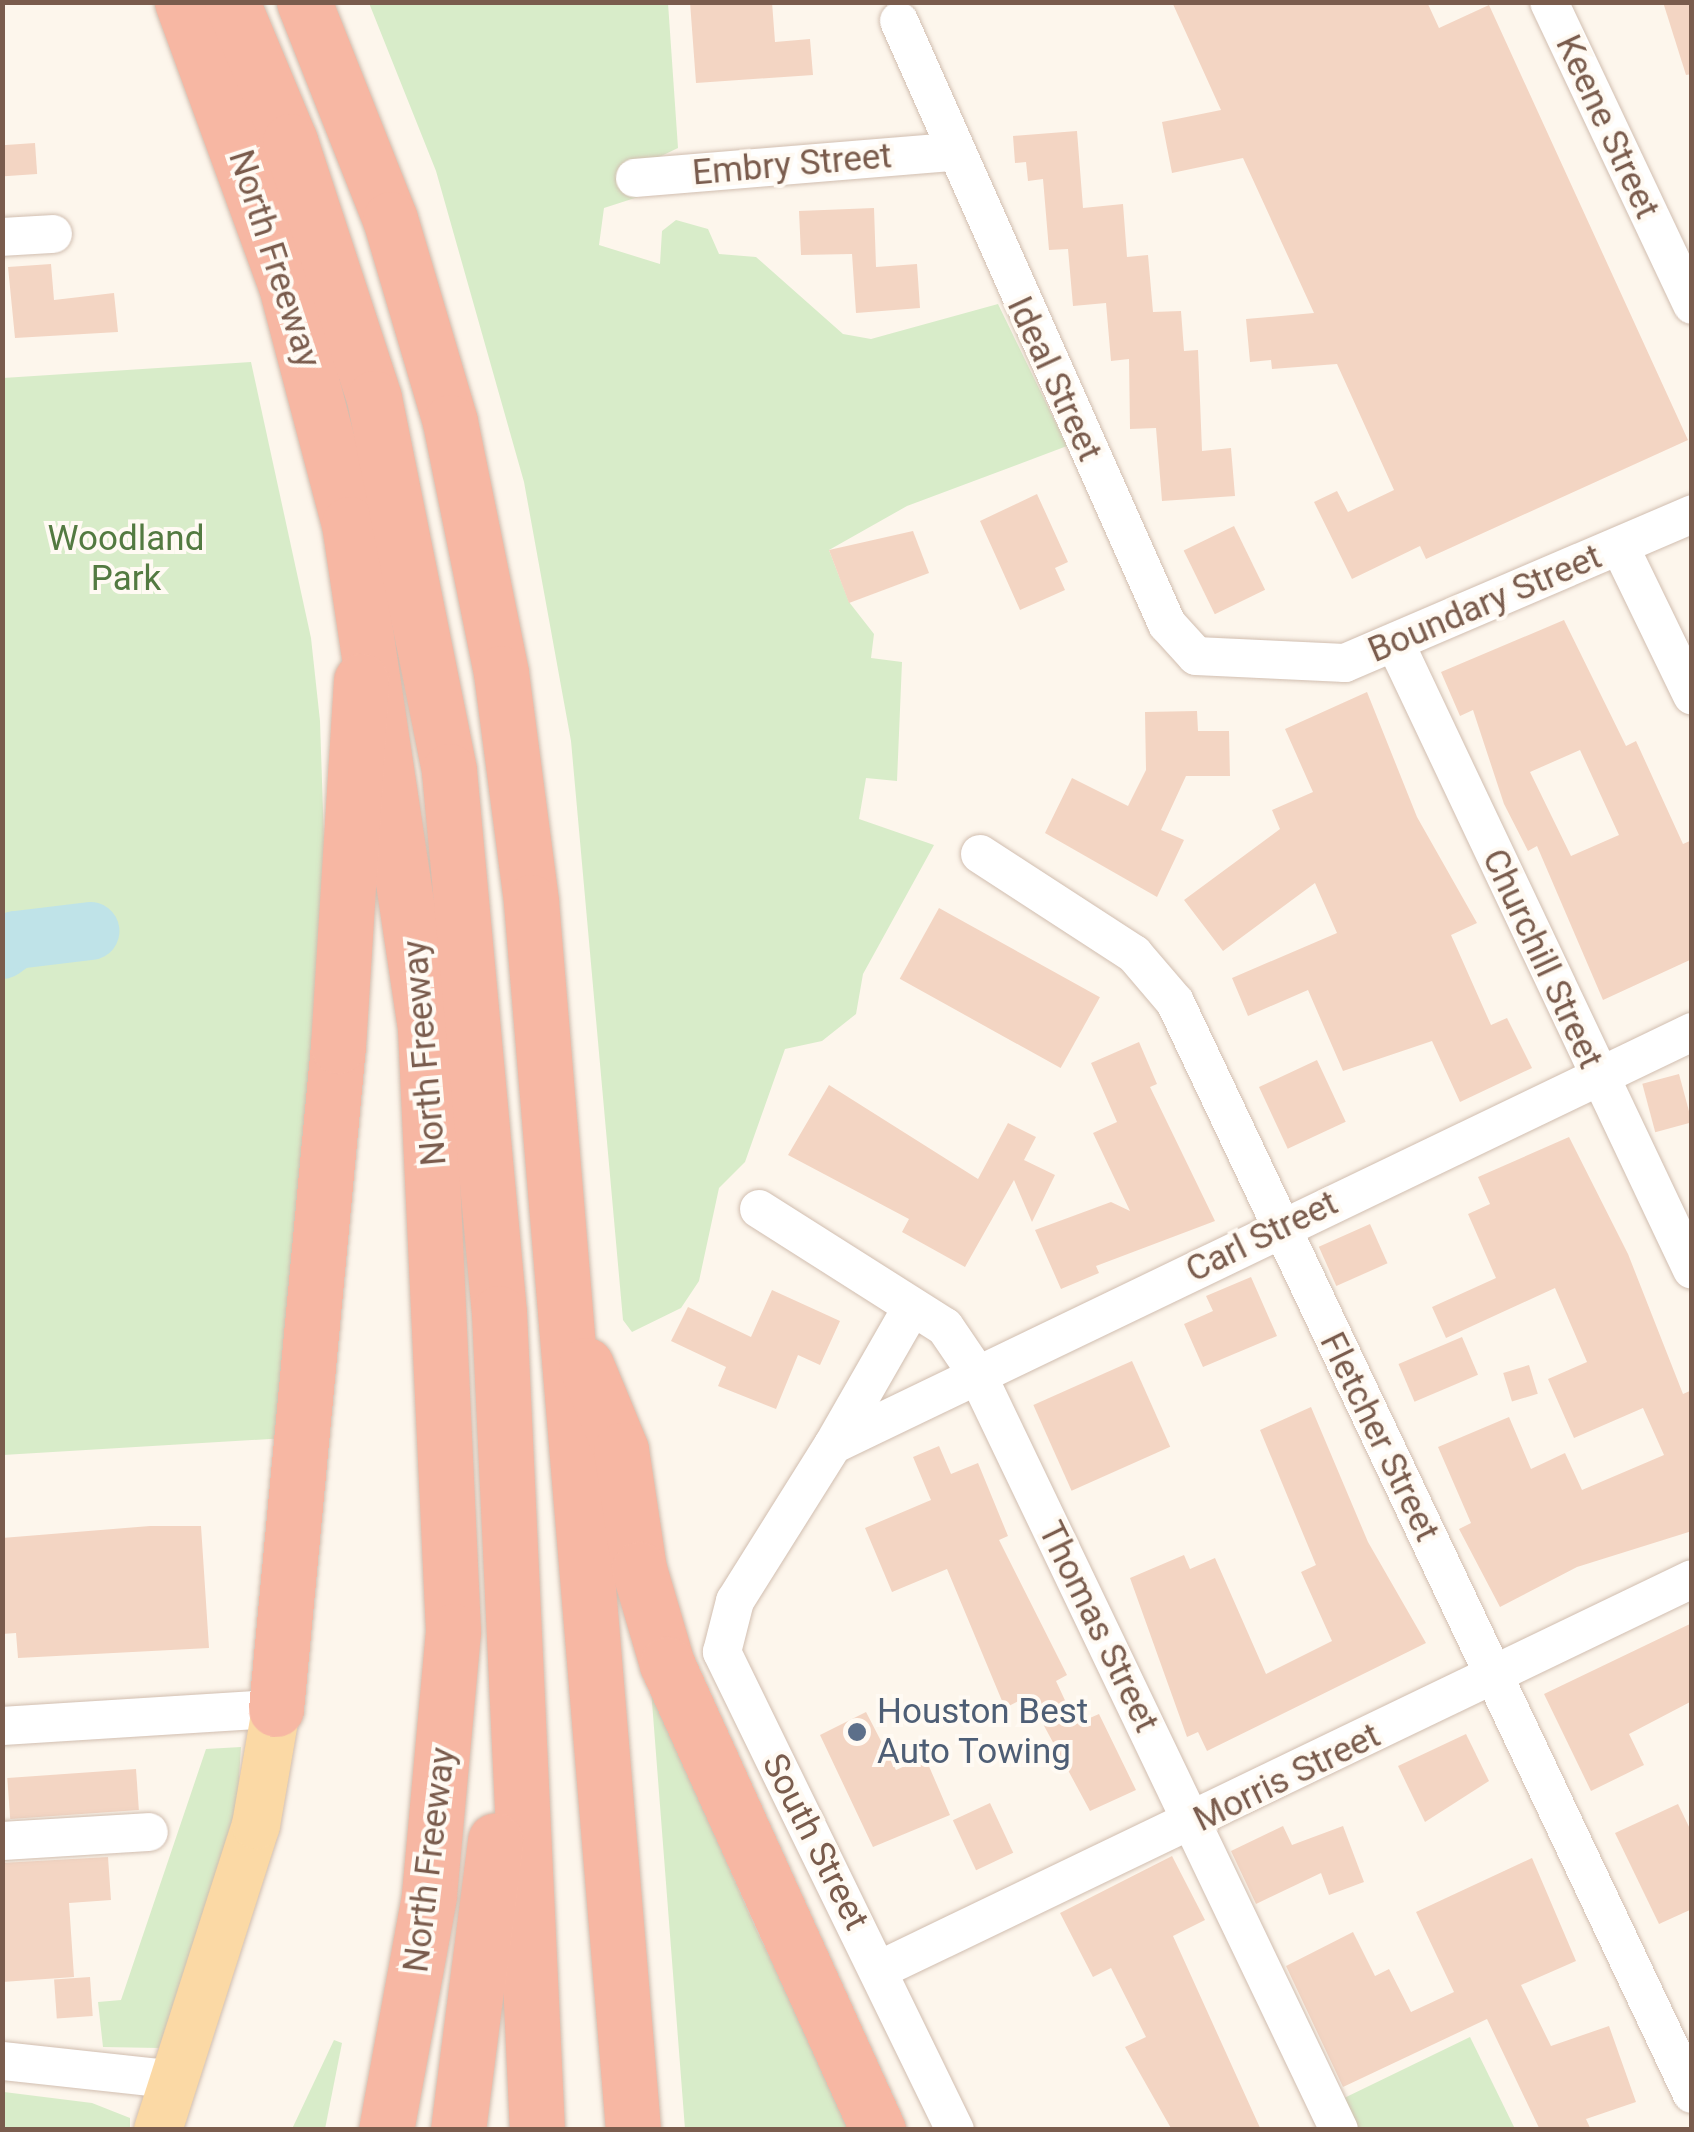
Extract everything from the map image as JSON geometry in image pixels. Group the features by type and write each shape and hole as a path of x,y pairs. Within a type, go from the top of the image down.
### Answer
{"highway":[{"name":"North Freeway","path":"182,2 286,286 368,615 426,1028 453,1562 440,1806 386,2130"},
{"name":"North Freeway","path":"232,2 334,265 420,589 451,790 504,1407"},
{"path":"304,2 390,219 480,562 527,864 634,2130"},
{"path":"276,1709 368,615"},
{"path":"566,1316 621,1450 639,1569 667,1664 878,2130"},
{"path":"504,1407 538,2130"},
{"path":"458,2130 498,1798 504,1407"},
{"path":"515,2130 531,2014"}],"main road":[{"path":"158,2130 256,1825 276,1709"}],"street":[{"name":"Keene Street","path":"1549,2 1692,305"},
{"name":"Ideal Street","path":"899,21 950,152 1174,635 1216,663 1271,665"},
{"name":"Embry Street","path":"635,178 950,152"},
{"path":"2,237 53,234"},
{"name":"Boundary Street","path":"1271,665 1344,663 1397,646 1692,514"},
{"path":"1620,547 1692,695"},
{"name":"Churchill Street","path":"1397,646 1596,1075 1692,1270"},
{"name":"Fletcher Street","path":"980,854 1155,971 1692,2094"},
{"name":"Carl Street","path":"834,1445 1692,1032"},
{"name":"Thomas Street","path":"759,1209 945,1328 976,1374 1339,2130"},
{"path":"834,1445 912,1306"},
{"name":"South Street","path":"834,1445 735,1601 722,1652 955,2130"},
{"name":"Morris Street","path":"879,1970 1193,1824 1692,1579"},
{"path":"2,1726 276,1709"},
{"path":"2,1841 148,1832"},
{"path":"2,2061 176,2080"}],"green space":[{"path":"369,3 668,3 678,148 628,172 638,197 604,208 599,245 660,264 662,231 676,220 708,229 719,254 756,257 843,334 871,339 998,304 1067,446 907,506 829,550 849,602 874,634 871,658 902,662 897,781 866,778 859,819 934,845 863,974 856,1014 822,1041 785,1049 745,1162 719,1188 699,1281 681,1308 632,1332 623,1320 571,741 524,482 436,171"},
{"name":"Woodland Park","path":"251,362 311,638 320,721 327,932 287,1438 3,1455 3,378"},
{"path":"651,1689 756,1929 853,2129 685,2129"},
{"path":"241,1747 237,1810 159,2048 103,2047 98,2002 121,2000 206,1749"},
{"path":"1470,2037 1515,2129 1352,2129 1338,2101"},
{"path":"334,2040 342,2043 325,2129 292,2129"},
{"path":"4,2092 92,2103 130,2118 130,2129 3,2129"}],"building":[{"path":"690,2 772,2 775,42 810,39 813,75 696,83"},
{"path":"1172,2 1427,2 1439,28 1489,5 1688,440 1426,559 1420,546 1352,579 1314,502 1337,491 1348,512 1394,490 1337,364 1272,369 1271,360 1250,362 1246,319 1314,313 1243,158 1172,173 1162,122 1221,110"},
{"path":"1663,2 1692,2 1692,74 1686,75"},
{"path":"1077,131 1083,208 1123,204 1127,257 1148,255 1153,312 1181,311 1184,351 1198,350 1202,451 1231,448 1235,496 1162,501 1156,428 1130,429 1129,359 1111,361 1106,303 1073,306 1068,249 1049,250 1043,179 1028,181 1026,162 1015,163 1013,136"},
{"path":"35,143 37,174 4,176 2,145"},
{"path":"874,208 876,267 917,264 920,308 856,313 852,254 801,255 799,211"},
{"path":"51,264 54,300 114,293 118,332 15,338 8,267"},
{"path":"1037,494 1068,562 1055,568 1065,590 1020,610 980,521"},
{"path":"1234,526 1265,590 1215,614 1184,551"},
{"path":"913,531 929,573 849,603 829,550"},
{"path":"1564,620 1626,746 1636,741 1683,844 1692,840 1692,959 1603,1000 1537,846 1528,851 1504,804 1473,710 1460,716 1441,672","holes":["1580,750 1619,835 1571,856 1530,772"]},
{"path":"1367,692 1417,817 1477,923 1451,935 1491,1025 1507,1018 1532,1068 1460,1102 1432,1041 1343,1071 1308,990 1248,1016 1232,978 1337,933 1315,883 1223,951 1184,900 1280,829 1272,810 1313,792 1285,729"},
{"path":"1197,711 1198,731 1229,731 1230,776 1186,776 1161,830 1184,840 1157,897 1045,833 1072,778 1128,806 1146,770 1145,712"},
{"path":"939,908 1100,997 1061,1068 900,979"},
{"path":"1139,1042 1157,1084 1150,1087 1215,1221 1096,1266 1099,1273 1061,1289 1035,1230 1111,1202 1130,1211 1093,1133 1117,1122 1091,1063"},
{"path":"1317,1060 1346,1122 1288,1149 1259,1087"},
{"path":"1679,1074 1692,1122 1655,1132 1642,1084"},
{"path":"829,1085 978,1179 1008,1123 1036,1137 1024,1160 1055,1175 1032,1222 1014,1180 965,1267 902,1232 909,1219 788,1155"},
{"path":"1569,1137 1628,1254 1683,1394 1692,1390 1692,1531 1577,1567 1500,1607 1459,1529 1471,1523 1438,1447 1509,1417 1531,1469 1565,1453 1582,1490 1664,1455 1643,1408 1574,1438 1548,1379 1587,1362 1555,1288 1446,1338 1432,1307 1496,1278 1468,1214 1490,1204 1478,1177"},
{"path":"1370,1224 1387,1263 1336,1286 1319,1247"},
{"path":"1251,1277 1277,1336 1203,1367 1184,1324 1213,1311 1206,1296"},
{"path":"772,1290 840,1321 820,1365 798,1355 776,1409 718,1386 726,1367 671,1341 688,1307 751,1337"},
{"path":"1462,1337 1478,1375 1415,1402 1398,1364"},
{"path":"1132,1361 1170,1447 1072,1491 1033,1405"},
{"path":"1529,1365 1538,1394 1512,1402 1503,1373"},
{"path":"1311,1407 1368,1542 1426,1643 1207,1751 1198,1732 1187,1737 1130,1578 1184,1555 1190,1569 1215,1558 1266,1674 1332,1641 1301,1572 1316,1565 1260,1430"},
{"path":"939,1446 951,1474 978,1463 1008,1536 999,1540 1067,1675 1056,1681 1076,1724 1099,1714 1136,1790 1090,1811 1028,1696 1005,1708 947,1569 892,1592 865,1528 931,1500 913,1457"},
{"path":"150,1526 201,1526 209,1648 18,1658 16,1633 2,1634 2,1538"},
{"path":"1692,1623 1692,1701 1629,1734 1644,1765 1591,1791 1544,1694"},
{"path":"866,1712 896,1770 925,1757 950,1815 873,1847 820,1735"},
{"path":"1466,1734 1489,1781 1425,1822 1398,1766"},
{"path":"136,1769 139,1810 10,1819 7,1778"},
{"path":"990,1803 1013,1853 976,1870 953,1820"},
{"path":"1678,1804 1692,1833 1692,1909 1659,1924 1615,1833"},
{"path":"1283,1826 1292,1845 1343,1826 1364,1882 1329,1895 1321,1873 1256,1904 1231,1851"},
{"path":"1172,1856 1205,1920 1173,1936 1261,2130 1172,2130 1125,2047 1146,2037 1111,1968 1093,1977 1060,1913"},
{"path":"108,1857 111,1900 69,1903 74,1977 2,1982 2,1863"},
{"path":"1532,1858 1576,1961 1521,1985 1551,2046 1609,2026 1636,2102 1586,2119 1591,2130 1540,2130 1487,2019 1343,2087 1286,1966 1353,1932 1375,1976 1389,1969 1411,2012 1454,1992 1416,1912"},
{"path":"90,1977 93,2016 57,2018 54,1980"}],"waterway":[{"path":"2,950 16,940 90,931"}],"place":[{"name":"Houston Best Auto Towing","path":"857,1732"}]}
